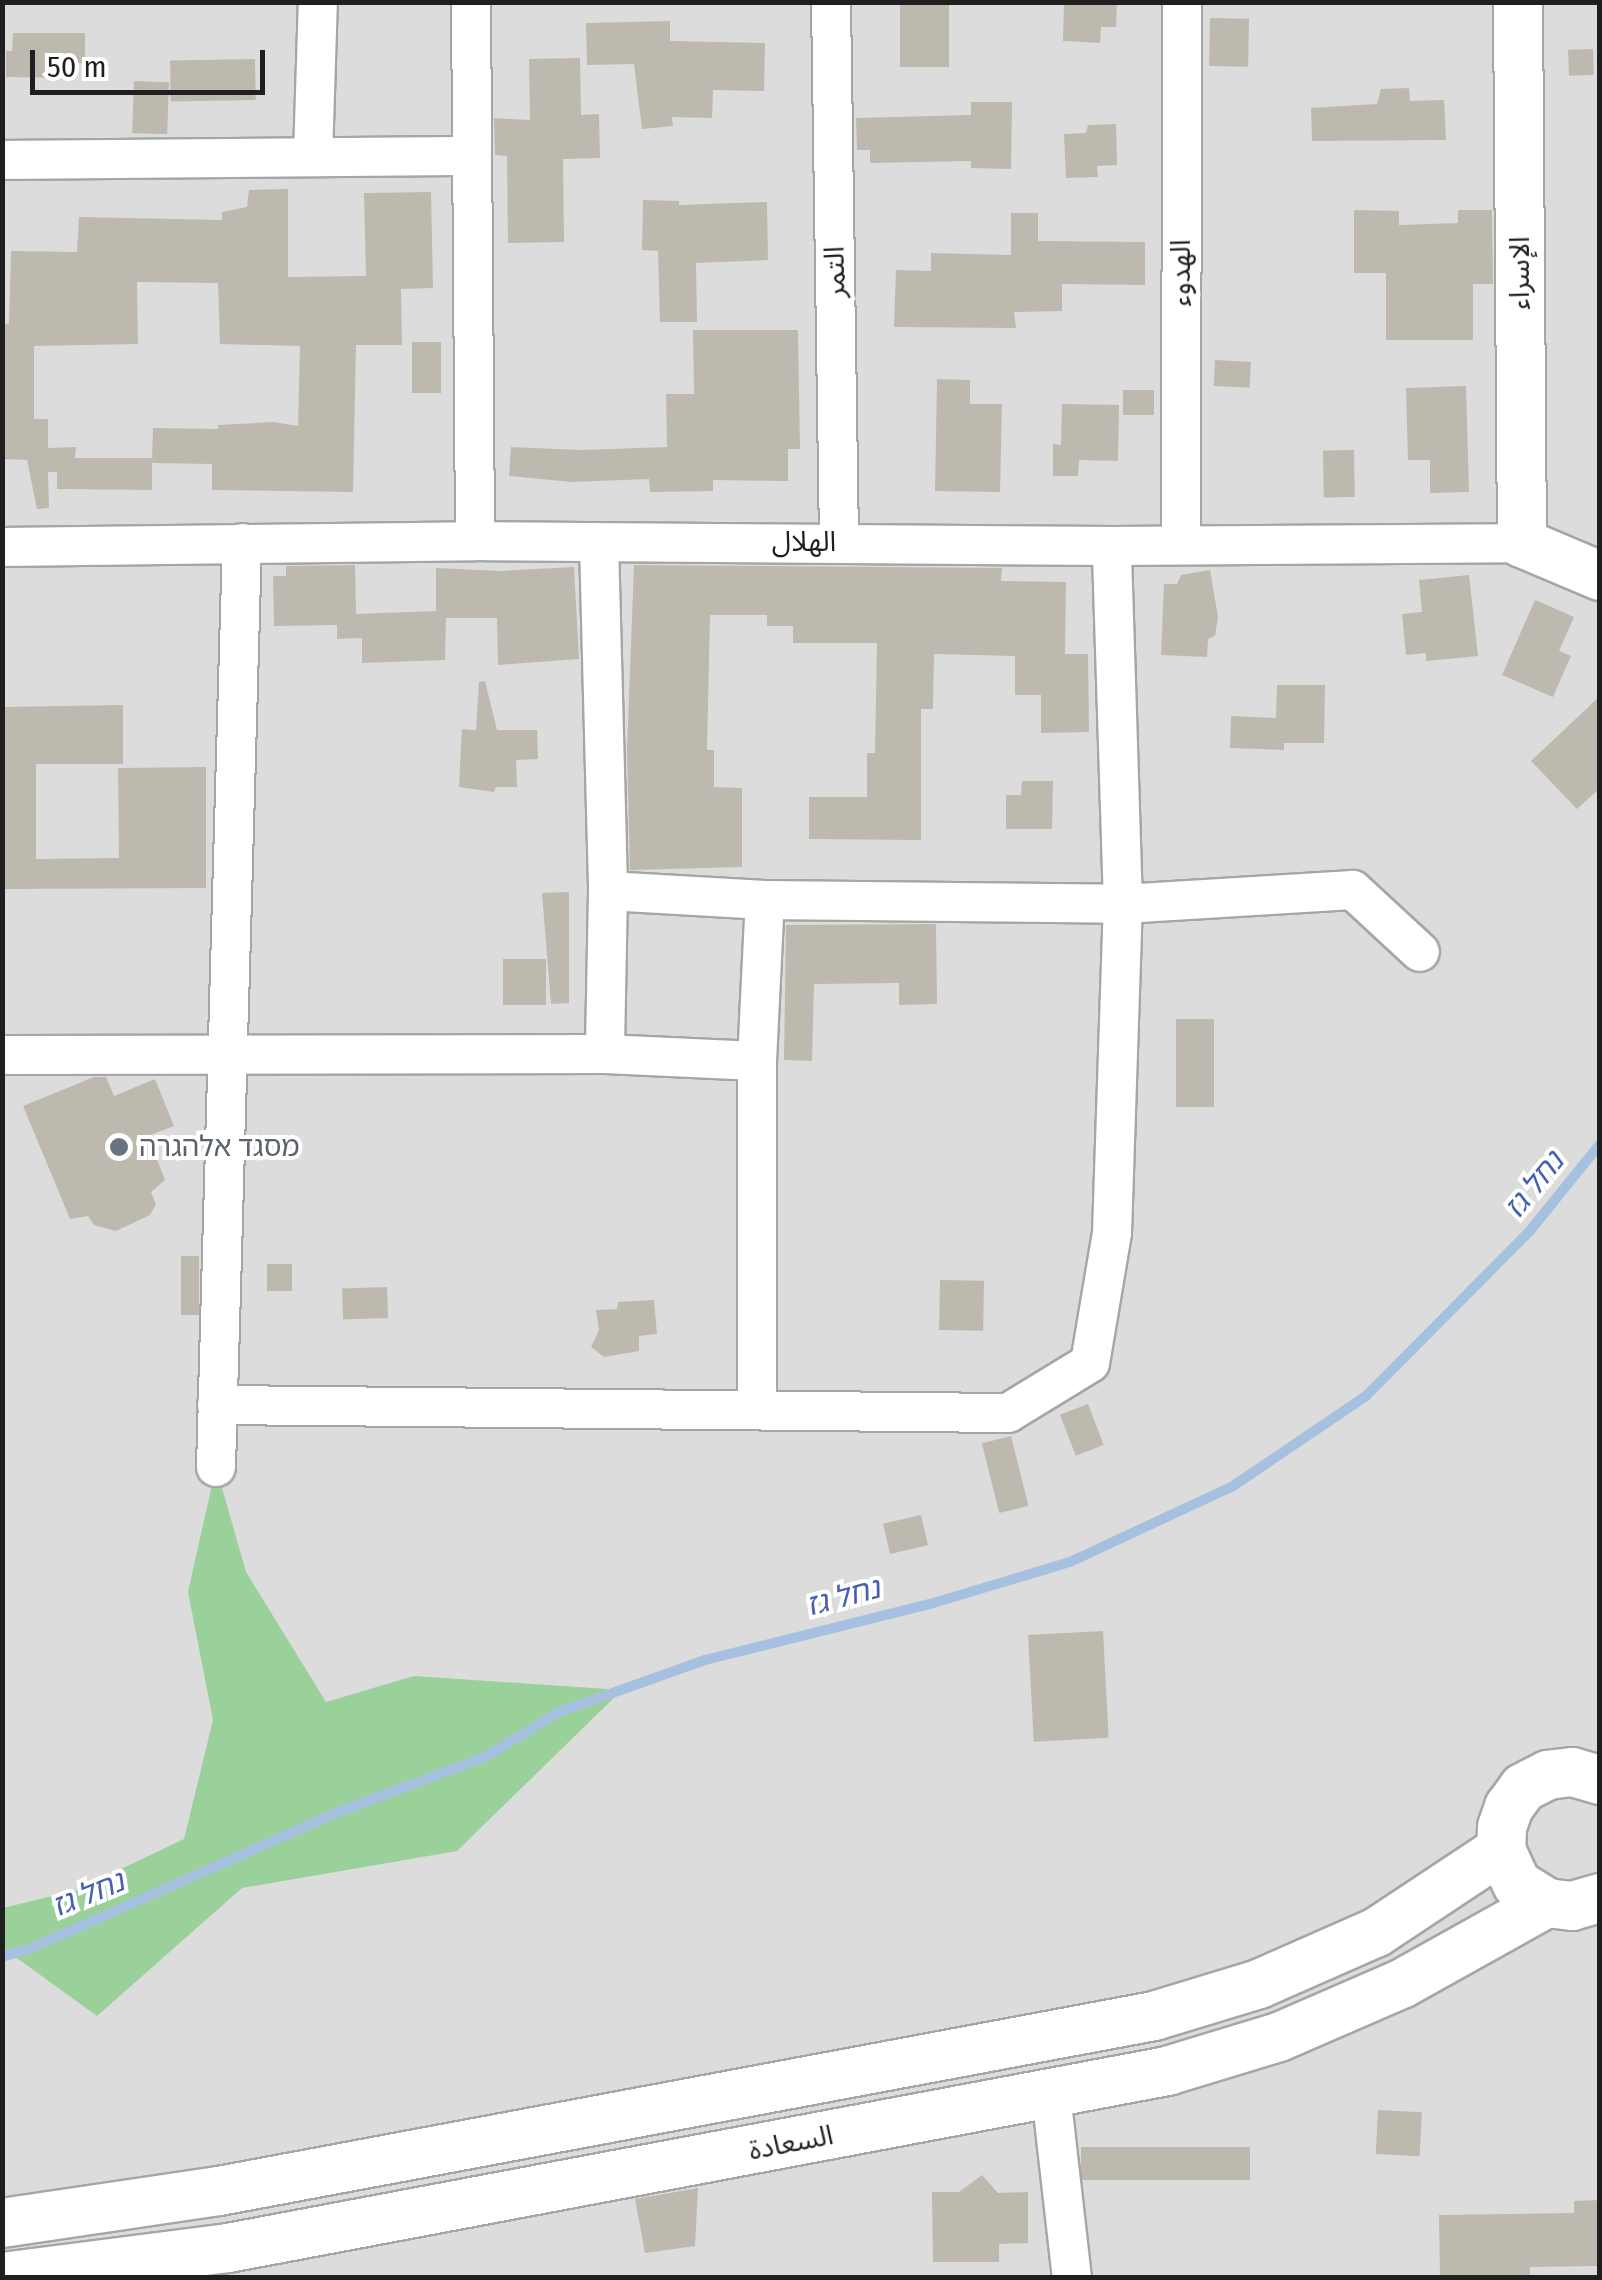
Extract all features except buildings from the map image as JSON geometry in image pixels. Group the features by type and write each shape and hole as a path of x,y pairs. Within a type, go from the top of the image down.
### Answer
{"street":[{"path":"313,157 318,2"},
{"path":"471,2 469,156 476,541"},
{"name":"التمر","path":"831,2 839,541"},
{"name":"الهدوء","path":"1181,544 1182,2"},
{"name":"الإسراء","path":"1518,2 1522,543"},
{"path":"2,160 469,156"},
{"name":"الهلال","path":"2,547 476,541 1112,546 1522,543 1600,576"},
{"path":"216,1466 242,543"},
{"path":"599,543 608,890 604,1054"},
{"path":"217,1405 1008,1412 1090,1362 1112,1233 1123,904 1112,546"},
{"path":"608,890 765,900 1123,904 1353,890 1420,952"},
{"path":"757,1410 757,1061 765,900"},
{"path":"2,1055 604,1054 757,1061"},
{"path":"1600,1780 1560,1774 1524,1788 1505,1817 1501,1850 1517,1884 1547,1903 1572,1906 1600,1898"},
{"name":"السعادة","path":"2,2223 238,2188 1154,2016 1259,1984 1377,1932 1501,1850"},
{"name":"السعادة","path":"2,2277 228,2262 1168,2071 1278,2038 1403,1983 1547,1903"},
{"path":"1051,2094 1072,2278"}],"shaded area":[{"path":"3,3 1599,3 1599,2277 3,2277"}],"green space":[{"path":"216,1467 246,1572 326,1702 414,1676 622,1690 457,1851 242,1888 97,2016 3,1948 3,1908 77,1890 184,1839 213,1720 188,1592"}],"waterway":[{"name":"נחל גז","path":"2,1957 29,1949 341,1811 485,1757 559,1712 705,1660 930,1604 1070,1562 1233,1486 1366,1396 1529,1232 1600,1144"}],"place":[{"name":"מסגד אלהגרה","path":"119,1147"}]}
